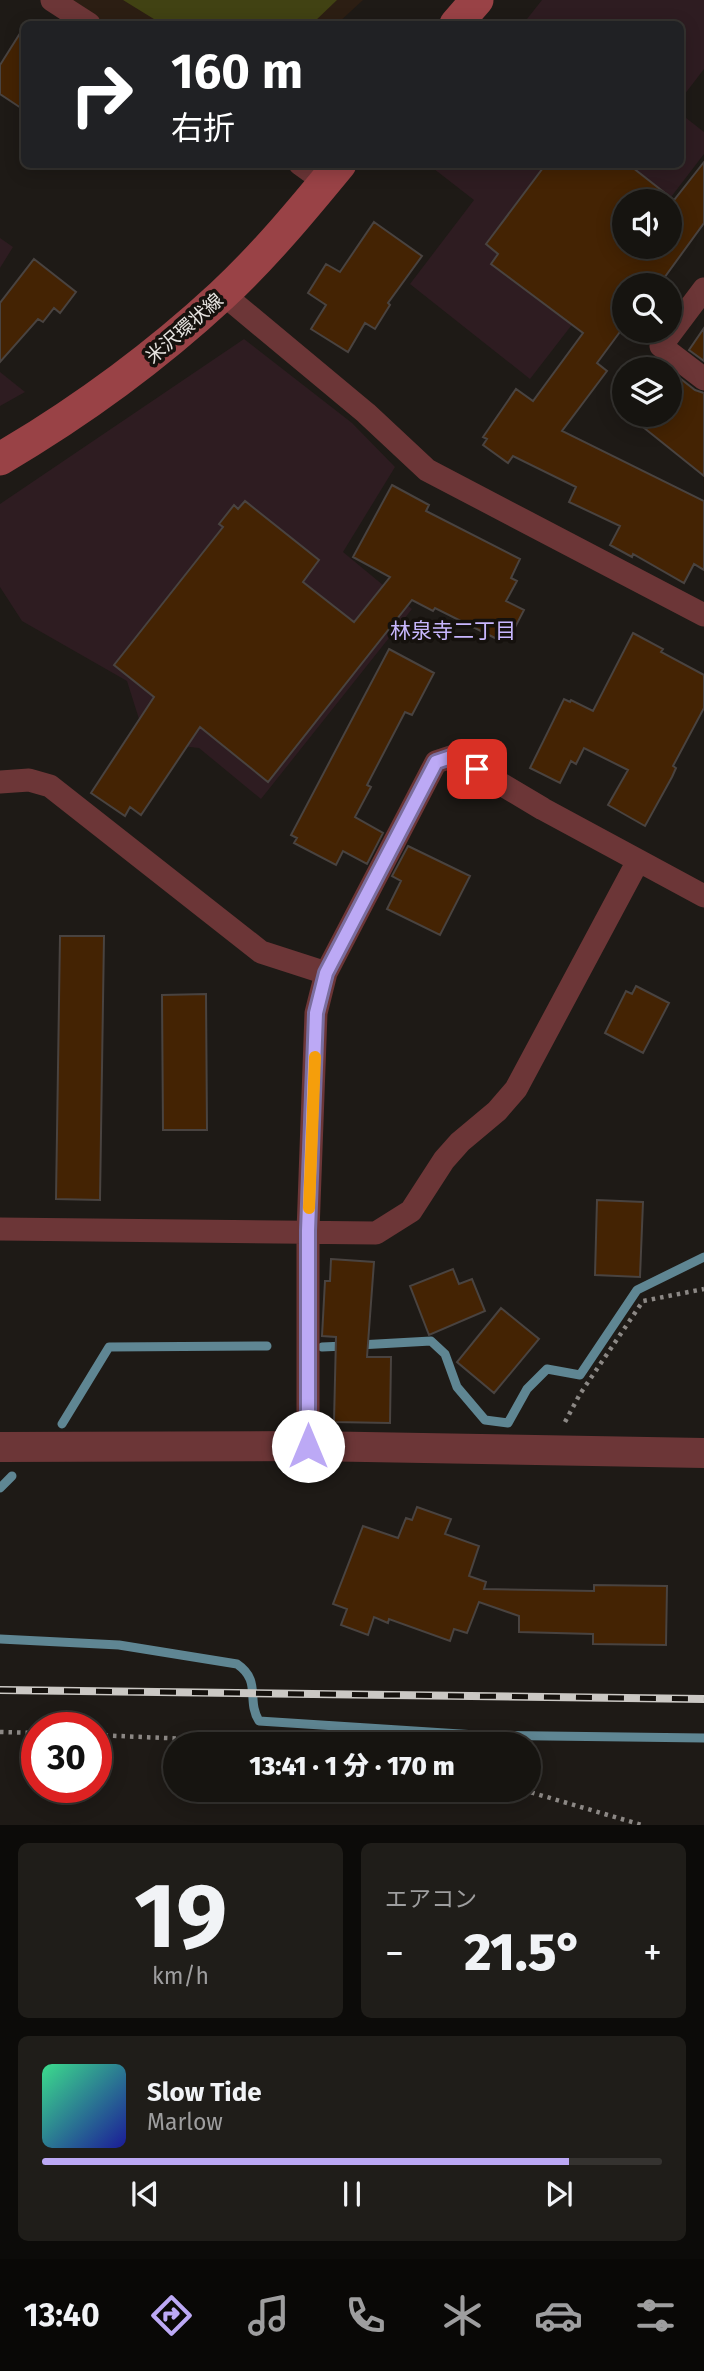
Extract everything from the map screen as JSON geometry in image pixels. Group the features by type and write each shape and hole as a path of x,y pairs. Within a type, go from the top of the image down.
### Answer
{"main road":[{"path":"459,21 477,0"},
{"name":"米沢環状線","path":"0,459 40,436 109,389 151,357 223,294 322,170"}],"street":[{"path":"52,0 84,21"},
{"path":"704,289 661,346 704,379"},
{"path":"223,294 366,413 427,470 704,615"},
{"path":"308,1446 308,1231 316,1013 326,973 436,762 454,756 543,809 704,896"},
{"path":"0,782 29,780 50,786 261,952 326,973"},
{"path":"0,1229 376,1233 411,1211 444,1160 460,1142 497,1111 516,1089 638,861"},
{"path":"0,1447 308,1446 704,1453"}],"path":[{"path":"550,1451 580,1394 643,1301 704,1289"},
{"path":"0,1732 21,1733"},
{"path":"112,1736 163,1738"},
{"path":"541,1795 642,1825"}],"shaded area":[{"path":"67,0 363,0 340,21 100,21"},
{"path":"123,0 337,0 315,21 157,21"},
{"path":"542,0 704,0 704,69 684,95 684,21 525,21"},
{"path":"684,116 704,132 704,154 677,189 612,189 612,259 623,259 530,379 410,284 474,200 433,168 684,168"},
{"path":"0,238 13,247 0,268"},
{"path":"244,339 352,423 395,467 343,552 412,609 261,799 199,748 172,745 139,719 127,681 22,621 0,587 0,504"},
{"path":"0,372 25,392 0,406"}],"building":[{"path":"21,32 21,108 0,94 0,65"},
{"path":"704,162 704,223 682,253 682,190"},
{"path":"543,168 633,168 660,189 612,189 612,259 678,259 668,273 612,273 612,343 597,363 607,371 562,431 704,501 704,570 694,564 684,583 633,554 632,557 610,545 620,526 569,502 576,487 513,456 508,463 483,445 487,439 483,437 516,389 533,401 583,333 491,264 498,254 486,244"},
{"path":"374,222 422,256 388,303 390,305 375,329 365,323 348,352 311,329 326,305 308,293 326,264 340,272"},
{"path":"34,259 76,292 60,313 54,308 43,322 38,319 0,362 0,303"},
{"path":"704,328 704,361 689,350"},
{"path":"682,380 704,393 704,476 643,427 682,427"},
{"path":"392,485 429,505 426,511 520,559 511,578 517,581 506,601 524,610 509,639 499,634 497,639 435,608 433,611 412,600 268,782 200,727 141,815 130,807 125,816 91,793 154,697 114,665 223,527 219,524 234,505 238,509 245,501 319,560 303,582 354,622 390,577 353,557"},
{"path":"633,633 704,675 704,708 673,766 676,768 672,777 645,826 608,805 628,770 584,748 576,764 571,761 560,783 530,768 564,699 593,711"},
{"path":"389,649 434,673 412,715 405,712 367,785 371,787 355,817 383,833 367,864 343,851 336,865 294,843 297,838 291,835"},
{"path":"408,846 470,876 440,935 387,909 401,881 392,876"},
{"path":"60,936 104,936 100,1200 56,1199"},
{"path":"636,986 669,1003 643,1053 605,1033 626,991 632,994"},
{"path":"206,994 207,1130 163,1130 162,995"},
{"path":"597,1200 643,1202 640,1277 595,1275"},
{"path":"331,1259 374,1262 367,1357 391,1357 390,1423 334,1422 336,1337 322,1336 325,1281 330,1281"},
{"path":"453,1269 459,1284 472,1279 485,1311 429,1335 410,1286"},
{"path":"501,1308 539,1339 494,1393 457,1362"},
{"path":"417,1507 451,1519 445,1534 479,1546 469,1576 486,1582 484,1589 594,1591 594,1585 667,1586 666,1645 593,1644 593,1634 519,1632 519,1616 479,1602 467,1633 454,1629 450,1641 389,1619 388,1623 374,1617 368,1635 341,1625 347,1609 333,1604 363,1526 398,1538 406,1518 412,1520"}],"waterway":[{"path":"359,1345 431,1341 445,1354 457,1387 485,1420 508,1423 527,1389 547,1369 580,1375 637,1290 704,1257"},
{"path":"62,1424 109,1347 267,1346"},
{"path":"322,1347 345,1346"},
{"path":"0,1488 12,1476"},
{"path":"0,1639 119,1645 237,1664 245,1670 252,1684 255,1713 259,1721 476,1735 704,1738"}],"railway":[{"path":"0,1690 704,1699"}],"slow traffic":[{"path":"309,1208 315,1057"}],"district":[{"name":"林泉寺二丁目","path":"453,631"}],"route":[{"path":"308,1446 308,1231 316,1013 326,973 436,762 454,756 477,769"}]}
